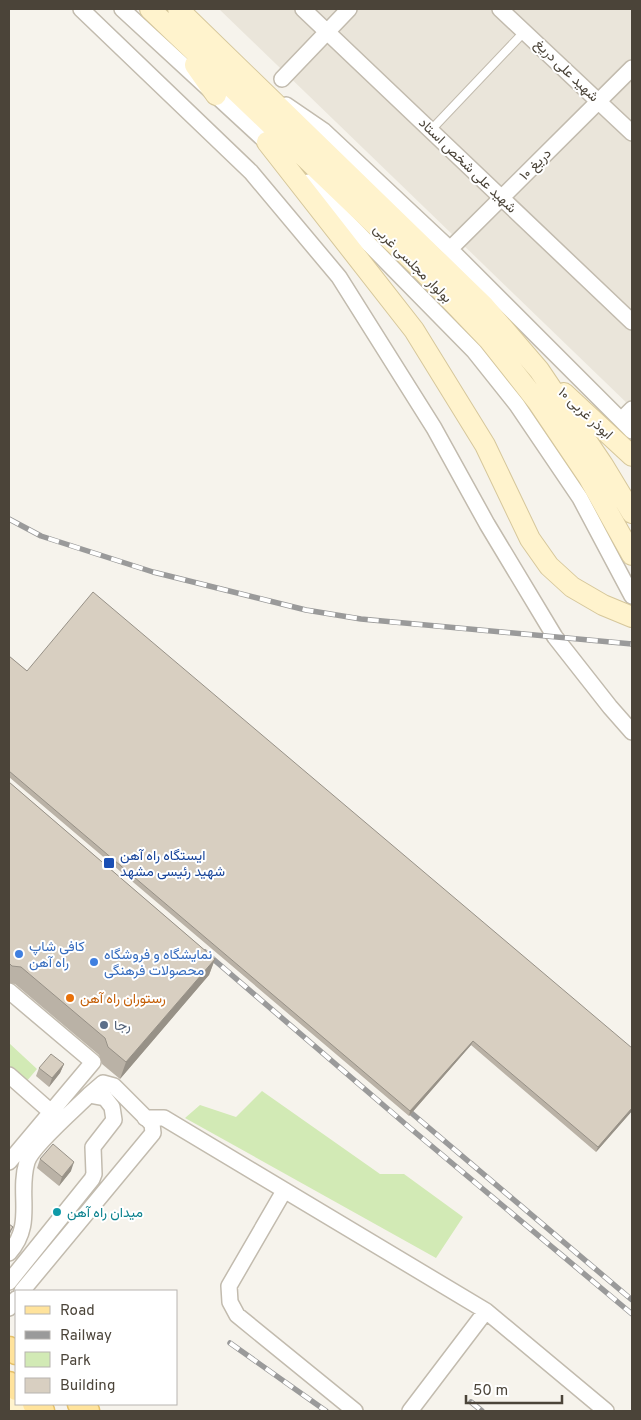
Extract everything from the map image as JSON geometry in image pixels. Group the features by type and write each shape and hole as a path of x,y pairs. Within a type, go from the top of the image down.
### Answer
{"main road":[{"name":"بولوار مجلسی غربی","path":"150,9 386,236 489,340 537,401 589,478 632,555"},
{"name":"بولوار مجلسی غربی","path":"178,9 484,306 539,370 604,465 632,513"},
{"path":"173,32 216,95"},
{"path":"266,142 386,236"},
{"path":"266,142 414,330 481,438 530,539 549,566 572,587 632,617"},
{"name":"ابوذر غربی ۱۰","path":"539,370 632,456"},
{"path":"19,1405 33,1411"}],"street":[{"path":"81,9 251,172 339,277 434,428 487,524 555,637 632,732"},
{"path":"122,9 266,142 373,247 474,351 517,405 580,498 632,596"},
{"name":"شهید علی شخص استاد","path":"303,9 632,322"},
{"path":"282,79 348,9"},
{"name":"شهید علی دریغ","path":"500,9 632,133"},
{"name":"دریغ ۱۰","path":"450,249 632,68"},
{"path":"257,85 324,131 450,249 632,431"},
{"path":"621,420 632,409"},
{"path":"9,991 93,1062 9,1162"},
{"path":"9,1075 51,1112"},
{"path":"9,1253 18,1242 23,1230 27,1161 36,1148 99,1085 108,1084 114,1086 152,1124 153,1133 23,1290"},
{"path":"9,1282 92,1179 94,1174 93,1147 114,1120 114,1114 110,1102 105,1098 89,1095"},
{"path":"145,1118 164,1118 486,1311 606,1411"},
{"path":"284,1191 229,1286 230,1302 237,1315 355,1411"},
{"path":"410,1411 486,1311"}],"lane":[{"path":"431,130 525,31"}],"shaded area":[{"path":"219,9 632,9 632,408"}],"green space":[{"path":"9,1043 37,1069 26,1082 9,1067"},
{"path":"262,1091 380,1174 404,1174 463,1217 436,1258 185,1118 200,1105 236,1117"}],"building":[{"path":"93,592 632,1048 632,1108 598,1147 473,1041 410,1111 9,771 9,656 27,671"},
{"name":"ایستگاه راه آهن شهید رئیسی مشهد","path":"9,782 215,959 126,1062 108,1047 105,1038 21,967 12,966 9,963"},
{"path":"51,1054 64,1064 52,1078 39,1068"},
{"path":"53,1144 74,1162 62,1177 40,1159"},
{"path":"9,1224 13,1227 9,1232"}],"railway":[{"path":"9,519 41,536 153,572 306,610 361,619 632,644"},
{"path":"205,952 410,1128 632,1314"},
{"path":"402,1105 632,1300"},
{"path":"230,1343 326,1411"},
{"path":"471,1402 482,1411"}],"place":[{"name":"ایستگاه راه آهن شهید رئیسی مشهد","path":"109,863"},
{"name":"کافی شاپ راه آهن","path":"19,954"},
{"name":"نمایشگاه و فروشگاه محصولات فرهنگی","path":"94,962"},
{"name":"رستوران راه آهن","path":"70,998"},
{"name":"رجا","path":"104,1025"},
{"name":"میدان راه آهن","path":"57,1212"}]}
